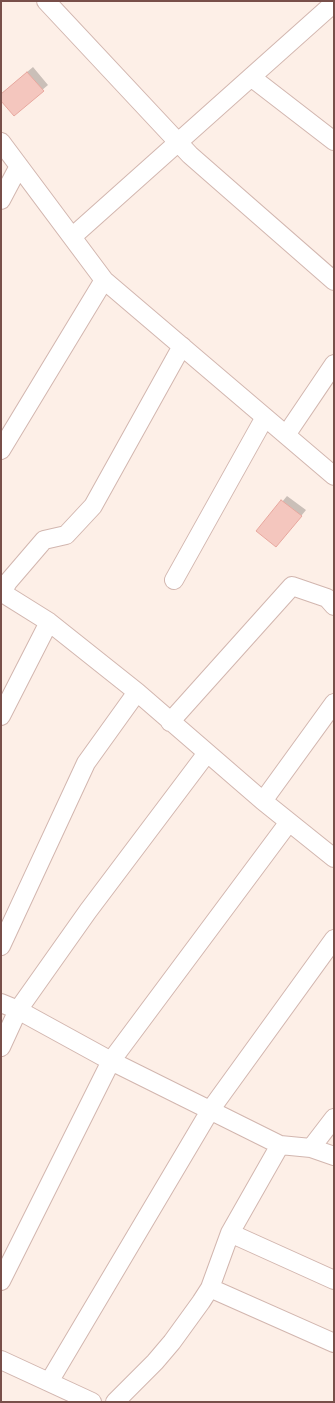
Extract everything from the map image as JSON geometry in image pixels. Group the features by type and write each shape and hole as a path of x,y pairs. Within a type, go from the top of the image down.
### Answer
{"street":[{"path":"46,1 178,142 334,281"},
{"path":"72,237 334,3"},
{"path":"251,77 334,141"},
{"path":"1,142 104,280 334,476"},
{"path":"1,200 19,166"},
{"path":"1,450 104,280"},
{"path":"182,346 93,506 66,535 44,540 8,582 1,593 49,622 137,692 263,801 334,858"},
{"path":"286,435 334,364"},
{"path":"174,580 265,417"},
{"path":"170,722 292,586 332,598"},
{"path":"1,716 49,622"},
{"path":"1,946 86,763 137,692"},
{"path":"263,801 334,703"},
{"path":"1,1047 18,1010 88,911 207,753"},
{"path":"1,1281 111,1061 289,822"},
{"path":"49,1382 211,1109 334,939"},
{"path":"1,1003 18,1010 111,1061 211,1109 280,1145 311,1148 334,1156"},
{"path":"311,1148 334,1118"},
{"path":"115,1402 155,1362 172,1342 210,1288 230,1233 280,1145"},
{"path":"230,1233 334,1280"},
{"path":"210,1288 332,1337"},
{"path":"3,1366 49,1382 92,1402"}],"building":[{"path":"27,72 44,91 14,116 1,101 1,94"},
{"path":"281,500 302,516 276,547 256,531"}]}
